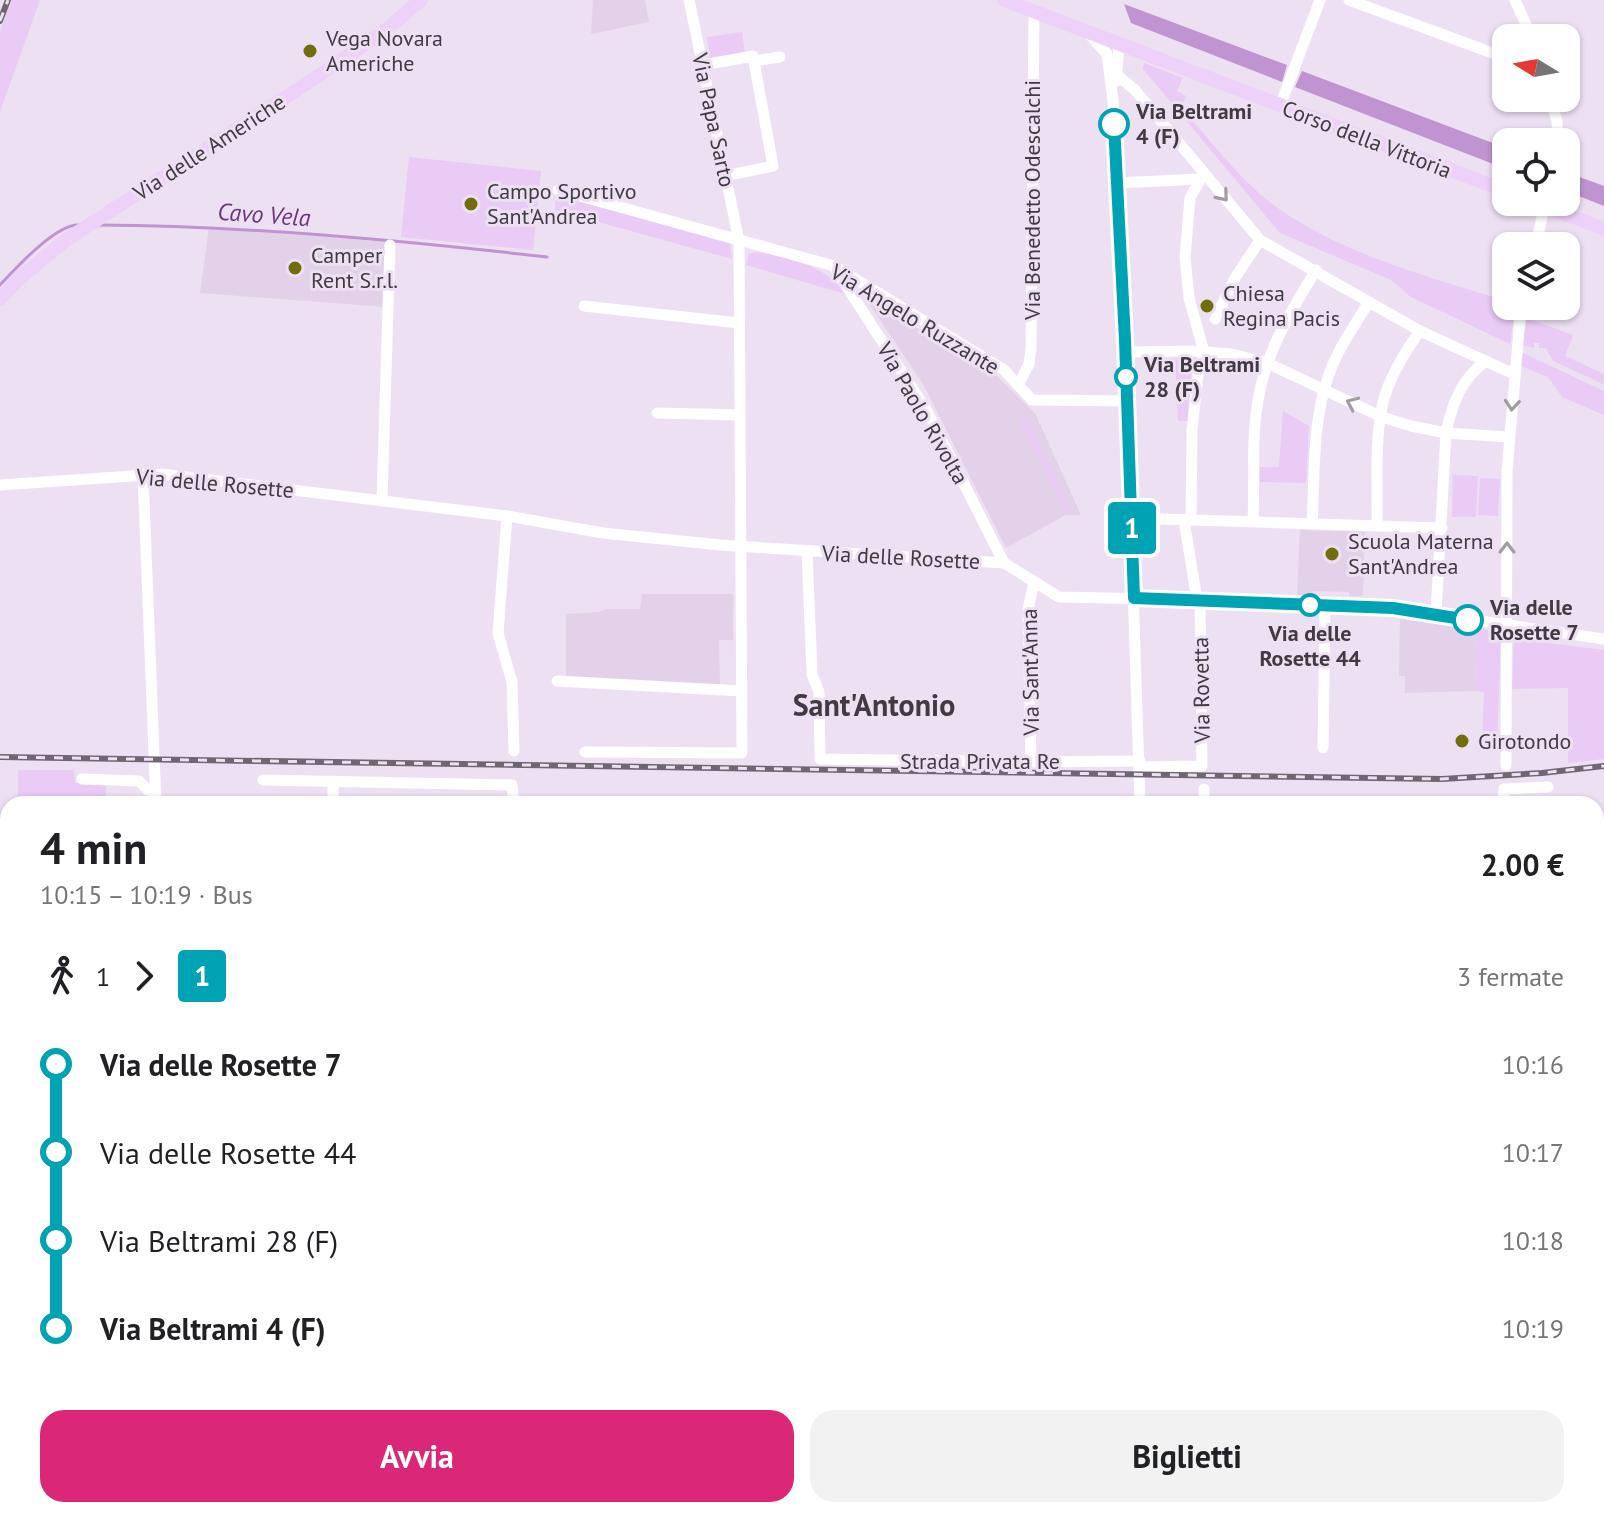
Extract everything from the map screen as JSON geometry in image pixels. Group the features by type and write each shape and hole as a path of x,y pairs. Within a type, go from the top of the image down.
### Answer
{"main road":[{"name":"Via delle Americhe","path":"0,299 42,259 386,30 421,0"},
{"name":"Corso della Vittoria","path":"1004,0 1086,31 1113,47 1492,186"},
{"path":"1572,216 1604,229"}],"street":[{"name":"Via Papa Sarto","path":"585,752 742,753 739,241 689,0"},
{"path":"1280,106 1320,0"},
{"path":"1349,0 1492,53"},
{"path":"1515,0 1528,24"},
{"name":"Via Benedetto Odescalchi","path":"1018,385 1029,364 1031,349 1034,11"},
{"path":"1113,47 1117,75 1113,101"},
{"path":"1113,47 1140,796"},
{"path":"703,65 753,56 754,61 773,166 725,176"},
{"path":"754,61 780,57"},
{"path":"1117,75 1135,90 1202,176 1260,240 1420,331 1514,374"},
{"path":"1116,183 1202,176"},
{"path":"1199,600 1187,520 1192,430 1198,375 1204,352 1189,298 1185,257 1190,198 1202,176"},
{"name":"Via Angelo Ruzzante","path":"558,190 834,266 1004,370 1032,400 1127,401"},
{"path":"1215,319 1235,278 1260,240"},
{"path":"382,500 390,245"},
{"name":"Via Paolo Rivolta","path":"834,266 927,411 1004,563"},
{"path":"1253,521 1257,411 1267,363 1286,319 1316,270"},
{"path":"1312,524 1319,407 1342,345 1369,302"},
{"path":"584,306 739,323"},
{"path":"1506,765 1509,437 1520,320"},
{"path":"1377,526 1383,403 1393,375 1420,331"},
{"path":"1125,352 1232,354 1267,363 1382,417 1446,433 1509,437"},
{"path":"1436,614 1446,433 1458,392 1474,370 1486,361"},
{"path":"657,413 740,415"},
{"path":"143,474 156,796"},
{"name":"Via delle Rosette","path":"0,485 162,474 507,516 603,533 741,547 1004,563 1059,597 1393,608 1604,639"},
{"path":"507,516 498,633 512,682 514,751"},
{"path":"1131,518 1442,528"},
{"name":"Strada Privata Re","path":"807,551 812,674 819,692 820,759 1140,764"},
{"name":"Via Sant'Anna","path":"1031,762 1028,609 1034,582"},
{"name":"Via Rovetta","path":"1140,764 1202,766 1199,600"},
{"path":"1323,748 1325,606"},
{"path":"557,681 742,691"},
{"path":"82,779 139,781 154,796"},
{"path":"263,780 512,785 513,796"},
{"path":"333,781 333,796"},
{"path":"1504,796 1504,789 1548,787"},
{"path":"1204,789 1204,796"}],"shaded area":[{"path":"12,0 40,0 0,112 0,31"},
{"path":"593,0 645,0 649,22 591,34"},
{"path":"1124,4 1287,65 1282,82 1131,23"},
{"path":"742,32 745,53 710,58 707,37"},
{"path":"1144,63 1183,78 1177,91 1186,96 1182,109 1243,178 1270,203 1311,228 1364,254 1492,297 1492,320 1513,320 1510,344 1411,297 1391,280 1280,233 1143,69"},
{"path":"1302,71 1492,143 1492,164 1295,87"},
{"name":"Campo Sportivo Sant'Andrea","path":"409,157 541,171 533,250 401,237"},
{"path":"1580,177 1604,186 1604,206 1580,197"},
{"path":"556,194 730,244 732,259 555,210"},
{"name":"Camper Rent S.r.l.","path":"209,227 387,242 386,307 200,293"},
{"path":"758,252 818,270 845,294 746,265 749,254"},
{"path":"869,299 998,377 1035,413 1081,515 1066,515 1006,548 923,384 868,302"},
{"path":"1527,320 1573,335 1565,356 1604,374 1603,384 1553,361 1546,348 1539,348 1539,343 1534,343 1534,348 1522,345"},
{"path":"1523,353 1604,391 1604,415 1562,397 1548,377 1521,366"},
{"path":"1196,357 1190,380 1188,421 1178,421 1175,359"},
{"path":"1283,411 1309,426 1306,483 1260,482 1260,467 1279,467"},
{"path":"1025,417 1071,509 1066,512 1019,419"},
{"path":"1453,475 1478,476 1476,517 1452,517"},
{"path":"1480,478 1500,479 1498,516 1478,515"},
{"name":"Scuola Materna Sant'Andrea","path":"1300,530 1365,532 1363,596 1349,596 1349,592 1313,591 1313,596 1297,596"},
{"path":"642,594 733,594 733,640 719,640 720,687 566,680 566,614 640,609"},
{"path":"1400,618 1477,627 1475,691 1405,693 1405,676 1399,676"},
{"path":"1477,627 1501,634 1497,745 1482,744 1484,692 1475,691"},
{"path":"1514,639 1604,650 1604,759 1568,763 1568,688 1512,689"},
{"path":"18,770 74,770 75,783 106,784 106,796 18,796"}],"waterway":[{"name":"Cavo Vela","path":"0,285 47,240 58,232 78,225"},
{"name":"Cavo Vela","path":"98,225 323,235 547,257"}],"railway":[{"path":"0,21 8,0"},
{"path":"0,757 1442,779 1604,766"}],"bus line":[{"name":"1","path":"1114,124 1134,598 1393,608 1468,620"}],"place":[{"name":"Vega Novara Americhe","path":"310,51"},
{"name":"Via Beltrami 4 (F)","path":"1114,124"},
{"name":"Campo Sportivo Sant'Andrea","path":"471,204"},
{"name":"Camper Rent S.r.l.","path":"295,268"},
{"name":"Chiesa Regina Pacis","path":"1207,306"},
{"name":"Via Beltrami 28 (F)","path":"1126,377"},
{"name":"Scuola Materna Sant'Andrea","path":"1332,554"},
{"name":"Via delle Rosette 44","path":"1310,605"},
{"name":"Via delle Rosette 7","path":"1468,620"},
{"name":"Girotondo","path":"1462,741"}],"district":[{"name":"Sant'Antonio","path":"874,706"}]}
